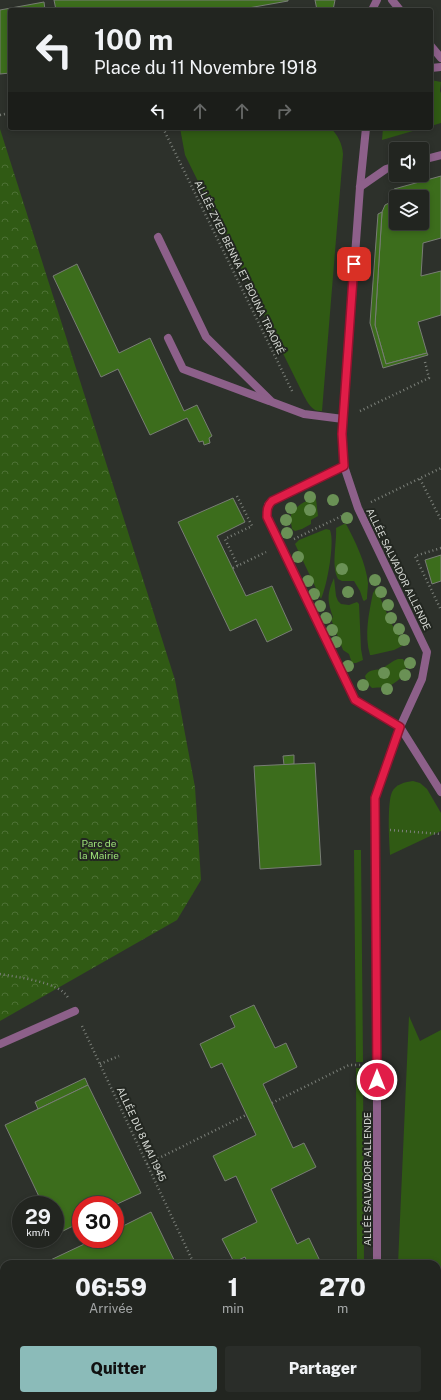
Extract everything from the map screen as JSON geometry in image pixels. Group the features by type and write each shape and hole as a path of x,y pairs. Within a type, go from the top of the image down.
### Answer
{"street":[{"path":"392,0 398,8"},
{"path":"433,48 441,58"},
{"name":"ALLÉE SALVADOR ALLENDE","path":"366,130 360,187 342,434 344,466 358,508 427,652 422,679 400,727 375,798 377,1064 376,1260"},
{"path":"429,158 441,155"},
{"path":"360,187 389,168"},
{"path":"158,237 206,337 272,402"},
{"path":"168,338 183,369 304,414 343,419"},
{"path":"344,466 277,498 268,505 267,517 355,700 400,727 441,792"},
{"path":"0,1044 75,1011"}],"path":[{"name":"ALLÉE ZYED BENNA ET BOUNA TRAORÉ","path":"164,130 304,414"},
{"path":"343,419 430,378 425,362"},
{"path":"281,545 441,468"},
{"path":"420,479 441,520"},
{"path":"237,496 252,526 225,539 238,566"},
{"path":"441,548 415,556 441,610"},
{"path":"233,568 249,560"},
{"path":"376,829 441,834"},
{"name":"ALLÉE DU 8 MAI 1945","path":"0,974 45,982 66,993 192,1260"},
{"path":"100,1064 119,1056"},
{"path":"272,1103 349,1065 377,1064"},
{"path":"147,1164 246,1116"}],"green space":[{"path":"433,80 441,82 441,123 433,125"},
{"name":"Parc de la Mairie","path":"0,129 175,680 195,787 201,880 177,920 0,1021"},
{"path":"180,130 333,130 336,134 342,146 343,154 322,411 313,409 304,396 185,155"},
{"path":"383,130 416,130 382,140"},
{"path":"316,499 318,516 311,520 311,524 302,529 295,531 292,529 291,514 296,508 308,500"},
{"path":"346,524 360,552 367,575 367,599 364,601 354,581 342,581 338,579 336,573 336,528"},
{"path":"326,529 330,530 332,544 328,574 321,599 295,544 299,540"},
{"path":"334,578 338,601 341,604 349,605 357,602 359,604 361,649 363,660 356,663 352,663 349,654 343,650 331,619 333,617 329,597 330,588"},
{"path":"376,588 391,623 400,637 402,646 394,650 370,655 367,631 373,593"},
{"path":"398,659 403,659 406,667 404,674 395,683 389,686 372,688 367,683 365,676 367,673 383,668"},
{"path":"413,781 420,783 427,789 441,813 441,831 390,855 390,797 398,785"},
{"path":"354,850 361,850 363,1062 356,1062"},
{"path":"409,1016 420,1041 441,1030 441,1260 398,1260"},
{"path":"356,1068 363,1068 364,1260 357,1260"}],"building":[{"path":"54,0 288,0 248,8 56,8"},
{"path":"315,0 335,0 333,8 317,8"},
{"path":"44,2 45,8 11,8"},
{"path":"8,9 8,73 0,74 0,10"},
{"path":"441,176 441,238 423,243 421,276 441,271 441,315 418,322 427,353 386,364 375,325 382,212 385,205 389,203 389,230 429,230 429,190 394,190 419,182 429,182 429,179"},
{"path":"382,212 375,325 386,364 427,353 428,355 383,368 370,323 378,214"},
{"path":"77,264 119,353 150,338 184,411 197,405 212,436 209,438 210,443 204,445 203,441 199,442 187,418 150,435 118,369 101,377 53,276"},
{"path":"233,498 245,522 217,536 246,596 272,586 292,630 267,642 256,619 230,631 178,522"},
{"path":"441,555 441,581 432,584 425,560"},
{"path":"294,755 294,764 284,765 283,756"},
{"path":"315,763 321,865 260,869 254,766"},
{"path":"254,1005 275,1048 286,1043 297,1067 263,1084 293,1148 304,1143 316,1167 271,1189 297,1244 309,1238 320,1260 246,1260 245,1257 238,1260 233,1260 222,1239 257,1222 236,1176 225,1181 213,1156 256,1135 222,1063 211,1068 200,1044 235,1027 230,1016"},
{"path":"85,1078 88,1085 38,1109 35,1102"},
{"path":"88,1085 141,1193 124,1201 124,1196 72,1196 72,1226 64,1230 64,1196 39,1196 5,1125"},
{"path":"151,1212 174,1260 50,1260 76,1248 124,1248 124,1226"}],"route":[{"path":"354,264 342,434 344,466 272,501 268,505 267,517 355,700 400,727 375,798 377,1080"}]}
